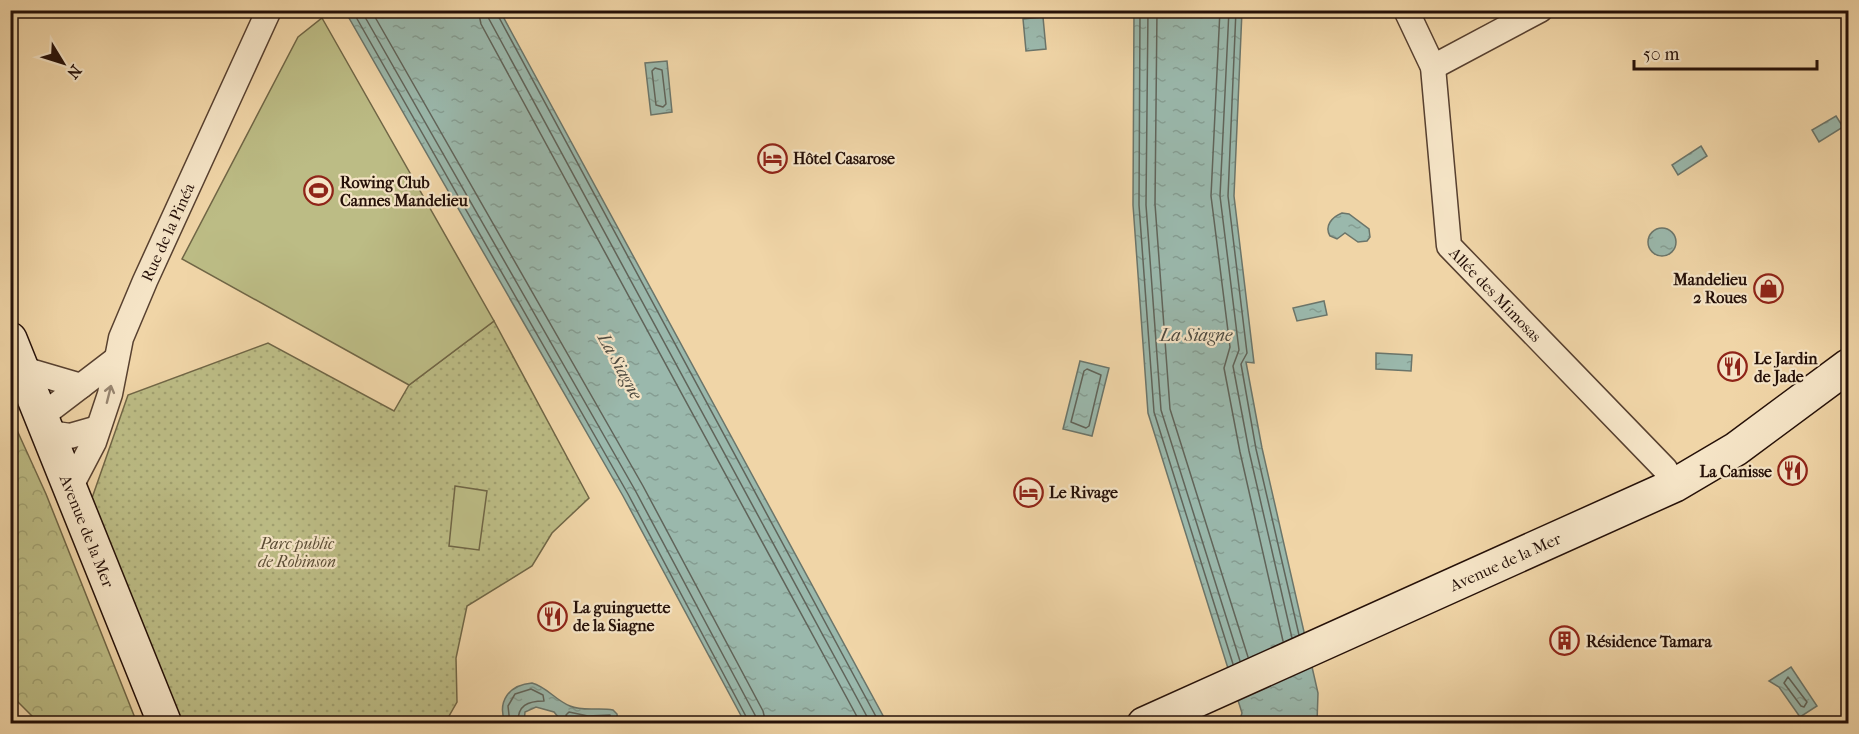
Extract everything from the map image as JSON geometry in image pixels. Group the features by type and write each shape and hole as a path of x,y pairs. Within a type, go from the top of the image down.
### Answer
{"main road":[{"name":"Avenue de la Mer","path":"10,339 165,723"},
{"name":"Avenue de la Mer","path":"1144,723 1675,485 1736,449 1848,366"}],"street":[{"name":"Rue de la Pinéa","path":"71,486 94,442 110,394 121,338 149,271 269,10"},
{"path":"1406,10 1433,67 1540,10"},
{"name":"Allée des Mimosas","path":"1433,67 1449,246 1665,469 1675,485"},
{"path":"98,428 70,436 46,424 81,386 116,360"},
{"path":"23,369 81,386"}],"green space":[{"name":"Rowing Club Cannes Mandelieu","path":"322,18 494,321 409,385 182,259 298,37"},
{"name":"Parc public de Robinson","path":"494,321 589,498 552,533 532,566 467,606 456,658 457,702 445,723 182,724 92,498 128,395 268,343 394,411 409,385"},
{"path":"11,417 46,494 137,723 39,723 11,695"},
{"path":"455,486 487,491 479,550 449,546"}],"water":[{"path":"345,11 500,11 887,723 745,723 623,496"},
{"name":"La Siagne","path":"1134,11 1242,11 1234,196 1254,363 1246,362 1262,448 1318,693 1317,723 1239,723 1242,713 1148,413 1133,205"},
{"path":"1043,17 1046,49 1026,51 1023,19"},
{"path":"667,61 672,112 651,115 645,63"},
{"path":"1836,116 1843,127 1819,142 1812,130"},
{"path":"1701,146 1707,156 1678,175 1672,165"},
{"path":"1342,213 1349,214 1369,229 1370,237 1367,241 1358,242 1345,233 1337,239 1330,236 1328,229 1330,222"},
{"path":"1662,228 1672,232 1676,242 1672,252 1662,256 1652,252 1648,242 1652,232"},
{"path":"1324,301 1327,315 1297,321 1293,308"},
{"path":"1376,353 1412,355 1411,371 1376,369"},
{"path":"1080,361 1109,368 1092,436 1063,429"},
{"path":"1791,667 1817,706 1800,717 1779,687 1769,681"},
{"path":"532,683 575,708 613,710 617,714 618,723 563,723 554,712 536,707 525,712 524,723 505,723 503,708 507,696 517,687"}],"place":[{"name":"Hôtel Casarose","path":"772,158"},
{"name":"Rowing Club Cannes Mandelieu","path":"319,191"},
{"name":"Mandelieu 2 Roues","path":"1768,288"},
{"name":"Le Jardin de Jade","path":"1733,367"},
{"name":"La Canisse","path":"1793,471"},
{"name":"Le Rivage","path":"1028,492"},
{"name":"La guinguette de la Siagne","path":"552,616"},
{"name":"Résidence Tamara","path":"1565,641"}]}
